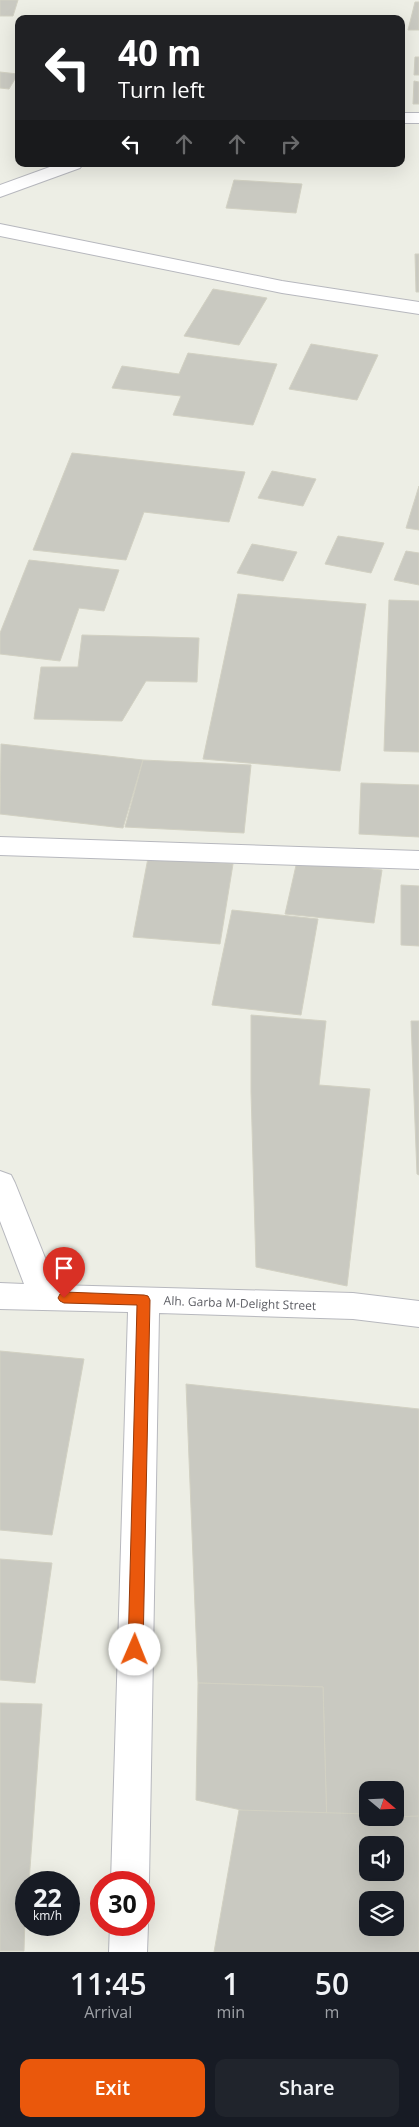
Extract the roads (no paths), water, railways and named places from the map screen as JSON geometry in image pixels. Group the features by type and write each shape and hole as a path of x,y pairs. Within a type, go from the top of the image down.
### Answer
{"street":[{"path":"405,118 419,118"},
{"path":"0,191 66,167"},
{"path":"0,230 282,287 419,308"},
{"path":"0,846 419,860"},
{"path":"0,1183 45,1297"},
{"name":"Alh. Garba M-Delight Street","path":"0,1296 353,1306 419,1314"},
{"path":"130,1871 144,1300"},
{"path":"128,1952 129,1936"}]}
